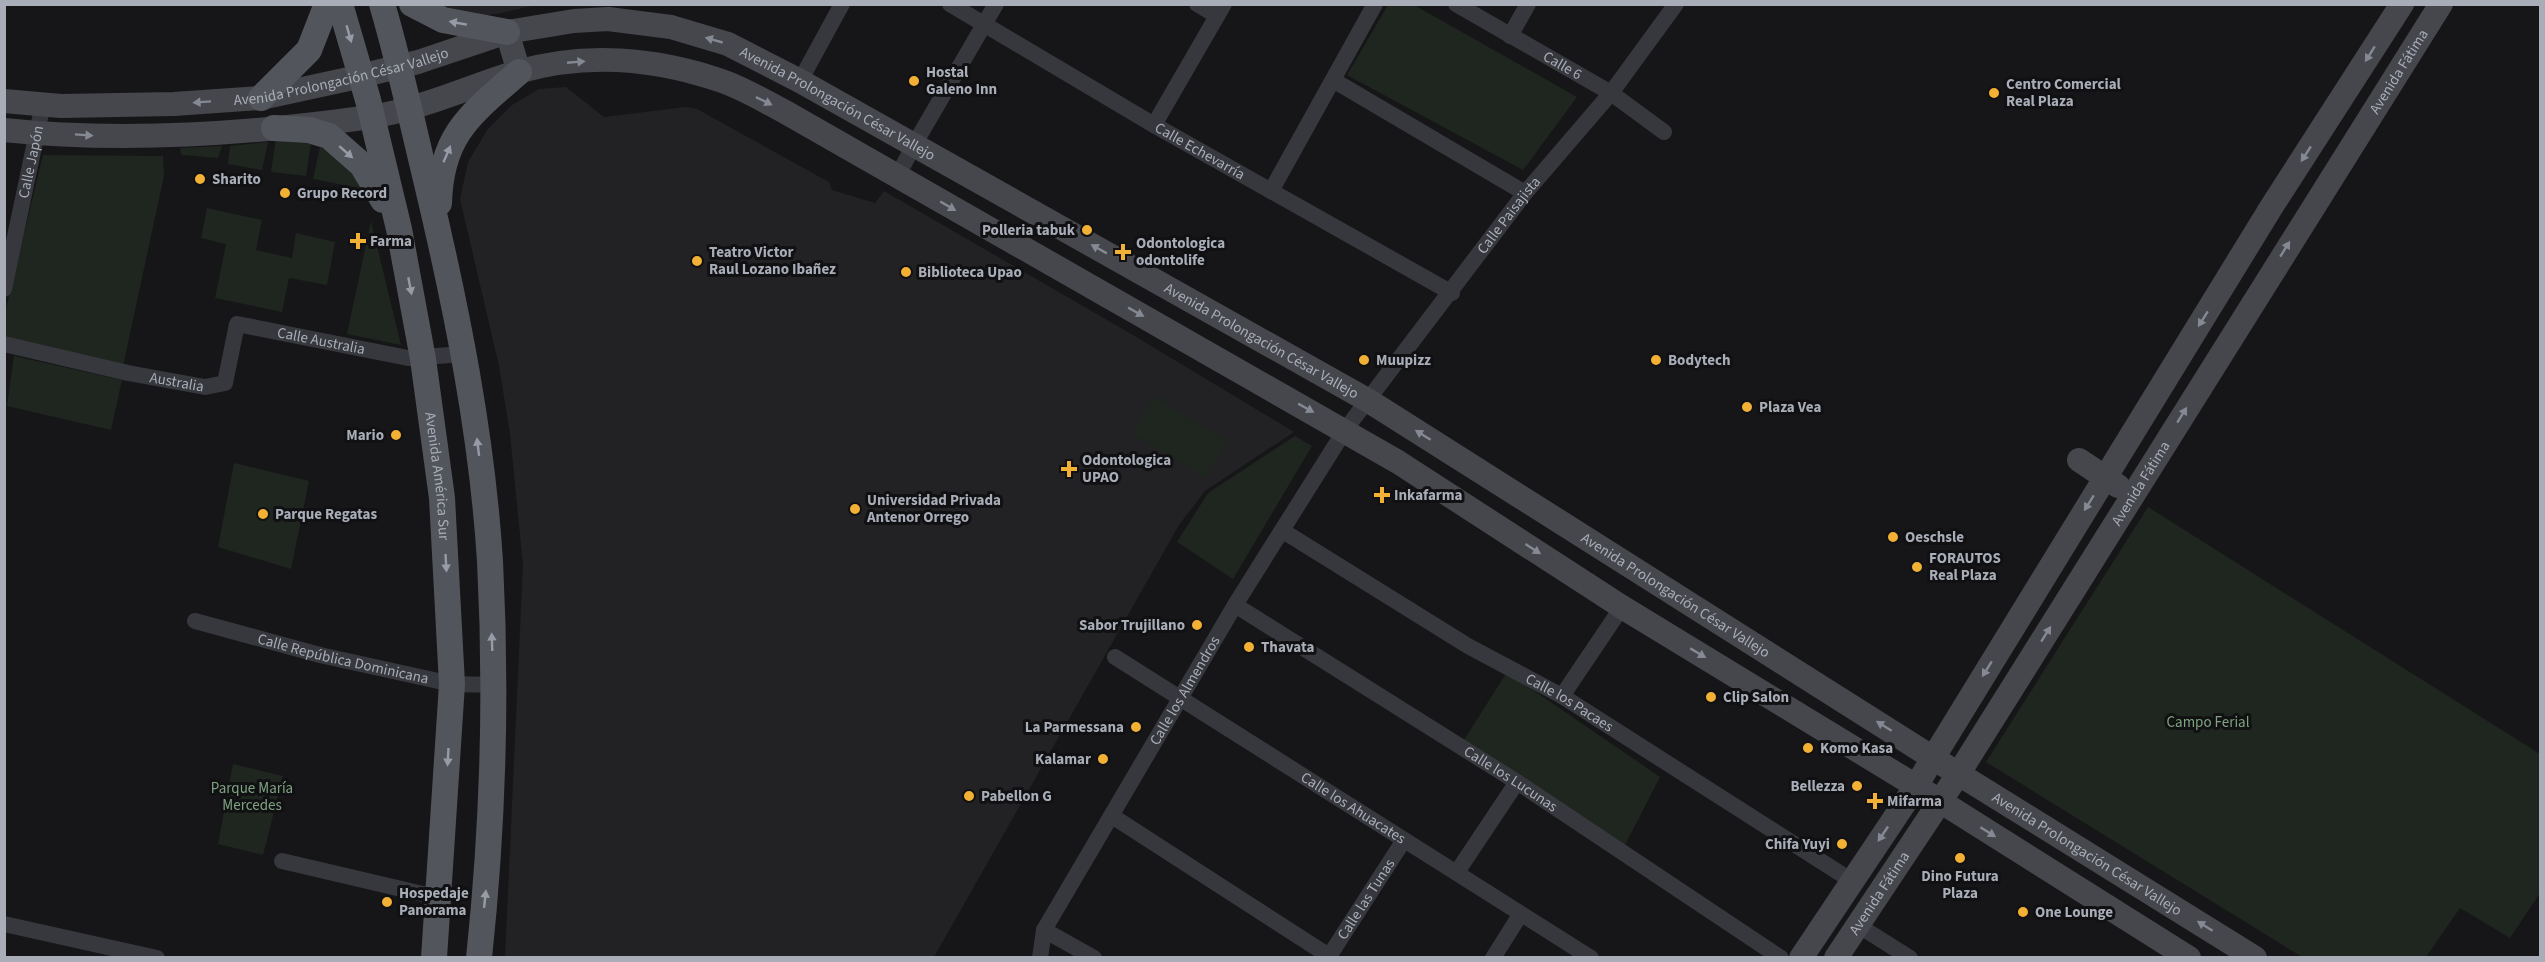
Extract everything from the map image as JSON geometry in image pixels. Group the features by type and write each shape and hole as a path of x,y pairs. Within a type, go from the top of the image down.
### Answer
{"main road":[{"path":"261,98 309,50 327,4"},
{"name":"Avenida América Sur","path":"340,4 361,76 399,229 423,358 442,498 452,684 440,898 434,957"},
{"path":"382,4 411,108 464,354 478,447 490,560 494,685 489,867 479,957"},
{"path":"412,4 443,20 507,32 519,72 470,116 447,150 440,188 439,233"},
{"name":"Avenida Fátima","path":"1802,957 1916,786 2272,206 2402,4"},
{"name":"Avenida Fátima","path":"1836,957 1959,772 2441,4"},
{"name":"Avenida Prolongación César Vallejo","path":"4,100 61,106 174,104 261,98 400,66 507,32 574,21 608,20 671,27 728,44 800,81 1369,401 1933,758 2255,957"},
{"name":"Avenida Prolongación César Vallejo","path":"4,130 137,137 274,128 371,117 411,108 519,72 572,62 622,59 676,68 734,87 787,113 1345,430 1622,607 1828,731 2189,957"},
{"path":"274,128 309,130 329,136 370,175 399,229"},
{"path":"2272,206 2301,225"},
{"path":"1398,462 1411,459 1442,481 1451,482 1463,477 1473,466"},
{"path":"2079,460 2132,496"},
{"path":"1495,525 1493,509 1496,502 1511,496 1519,497"},
{"path":"1828,731 1839,730 1850,717 1847,703"}],"street":[{"path":"800,81 842,4"},
{"name":"Calle Echevarría","path":"950,4 1154,125 1452,293"},
{"path":"897,177 996,4"},
{"path":"1154,125 1220,10 1197,4"},
{"path":"1271,191 1375,4"},
{"name":"Calle 6","path":"1456,4 1611,93 1664,132"},
{"path":"1510,36 1528,4"},
{"name":"Calle Paisajista","path":"1345,430 1452,293 1525,194 1611,93 1676,4"},
{"path":"1333,80 1525,194"},
{"name":"Calle Japón","path":"4,289 43,104"},
{"name":"Calle Australia","path":"225,383 237,324 408,358 464,354"},
{"name":"Australia","path":"4,344 128,373 205,387 225,383"},
{"name":"Calle los Almendros","path":"1040,957 1044,930 1234,605 1345,430"},
{"name":"Calle los Pacaes","path":"1283,531 1468,645 1562,696 1852,881"},
{"name":"Calle los Lucunas","path":"1234,605 1517,782 1782,957"},
{"path":"1562,696 1622,607"},
{"name":"Calle República Dominicana","path":"195,621 320,654 452,684 494,685"},
{"name":"Calle los Ahuacates","path":"1115,657 1457,872 1520,915 1591,957"},
{"path":"1457,872 1517,782"},
{"path":"1112,816 1328,957"},
{"name":"Calle las Tunas","path":"1328,957 1404,840"},
{"path":"282,861 440,898"},
{"path":"1493,957 1520,915"},
{"path":"4,924 158,957"},
{"path":"1856,924 1910,957"},
{"path":"1044,930 1094,957"}],"shaded area":[{"path":"439,5 536,5 476,17"},
{"name":"Universidad Privada Antenor Orrego","path":"566,87 604,117 686,107 697,109 829,182 832,190 875,203 884,191 1133,335 1294,432 1205,491 1179,525 934,957 505,957 523,565 510,434 499,366 460,199 468,162 487,130 512,105 539,89"}],"green space":[{"path":"1388,5 1414,5 1577,97 1523,170 1347,75"},
{"path":"276,137 311,143 306,176 271,172"},
{"path":"268,142 262,170 228,164 230,146"},
{"path":"222,146 218,158 182,155 180,152 181,148"},
{"path":"320,147 339,156 369,190 313,179"},
{"path":"43,155 163,156 164,176 123,366 5,340 5,313"},
{"path":"207,208 262,220 256,250 292,258 296,233 335,242 327,285 289,278 282,312 215,298 226,244 201,238"},
{"path":"371,221 401,345 347,334"},
{"path":"14,356 122,380 111,430 7,406"},
{"path":"1154,396 1227,441 1205,477 1132,433"},
{"path":"1295,436 1312,446 1233,579 1177,542 1208,493"},
{"name":"Parque Regatas","path":"234,463 309,481 291,569 218,547"},
{"name":"Campo Ferial","path":"2148,507 2540,754 2540,893 2510,938 2460,908 2426,957 2302,957 1986,762"},
{"path":"1507,672 1660,777 1624,847 1462,743"},
{"name":"Parque María Mercedes","path":"233,764 283,776 263,855 218,844"}],"place":[{"name":"Hostal Galeno Inn","path":"914,81"},
{"name":"Centro Comercial Real Plaza","path":"1994,93"},
{"name":"Sharito","path":"200,179"},
{"name":"Grupo Record","path":"285,193"},
{"name":"Polleria tabuk","path":"1087,230"},
{"name":"Farma","path":"358,241"},
{"name":"Odontologica odontolife","path":"1123,252"},
{"name":"Teatro Victor Raul Lozano Ibañez","path":"697,261"},
{"name":"Biblioteca Upao","path":"906,272"},
{"name":"Muupizz","path":"1364,360"},
{"name":"Bodytech","path":"1656,360"},
{"name":"Plaza Vea","path":"1747,407"},
{"name":"Mario","path":"396,435"},
{"name":"Odontologica UPAO","path":"1069,469"},
{"name":"Inkafarma","path":"1382,495"},
{"name":"Universidad Privada Antenor Orrego","path":"855,509"},
{"name":"Parque Regatas","path":"263,514"},
{"name":"Oeschsle","path":"1893,537"},
{"name":"FORAUTOS Real Plaza","path":"1917,567"},
{"name":"Sabor Trujillano","path":"1197,625"},
{"name":"Thavata","path":"1249,647"},
{"name":"Clip Salon","path":"1711,697"},
{"name":"La Parmessana","path":"1136,727"},
{"name":"Komo Kasa","path":"1808,748"},
{"name":"Kalamar","path":"1103,759"},
{"name":"Bellezza","path":"1857,786"},
{"name":"Pabellon G","path":"969,796"},
{"name":"Mifarma","path":"1875,801"},
{"name":"Chifa Yuyi","path":"1842,844"},
{"name":"Dino Futura Plaza","path":"1960,858"},
{"name":"Hospedaje Panorama","path":"387,902"},
{"name":"One Lounge","path":"2023,912"}]}
